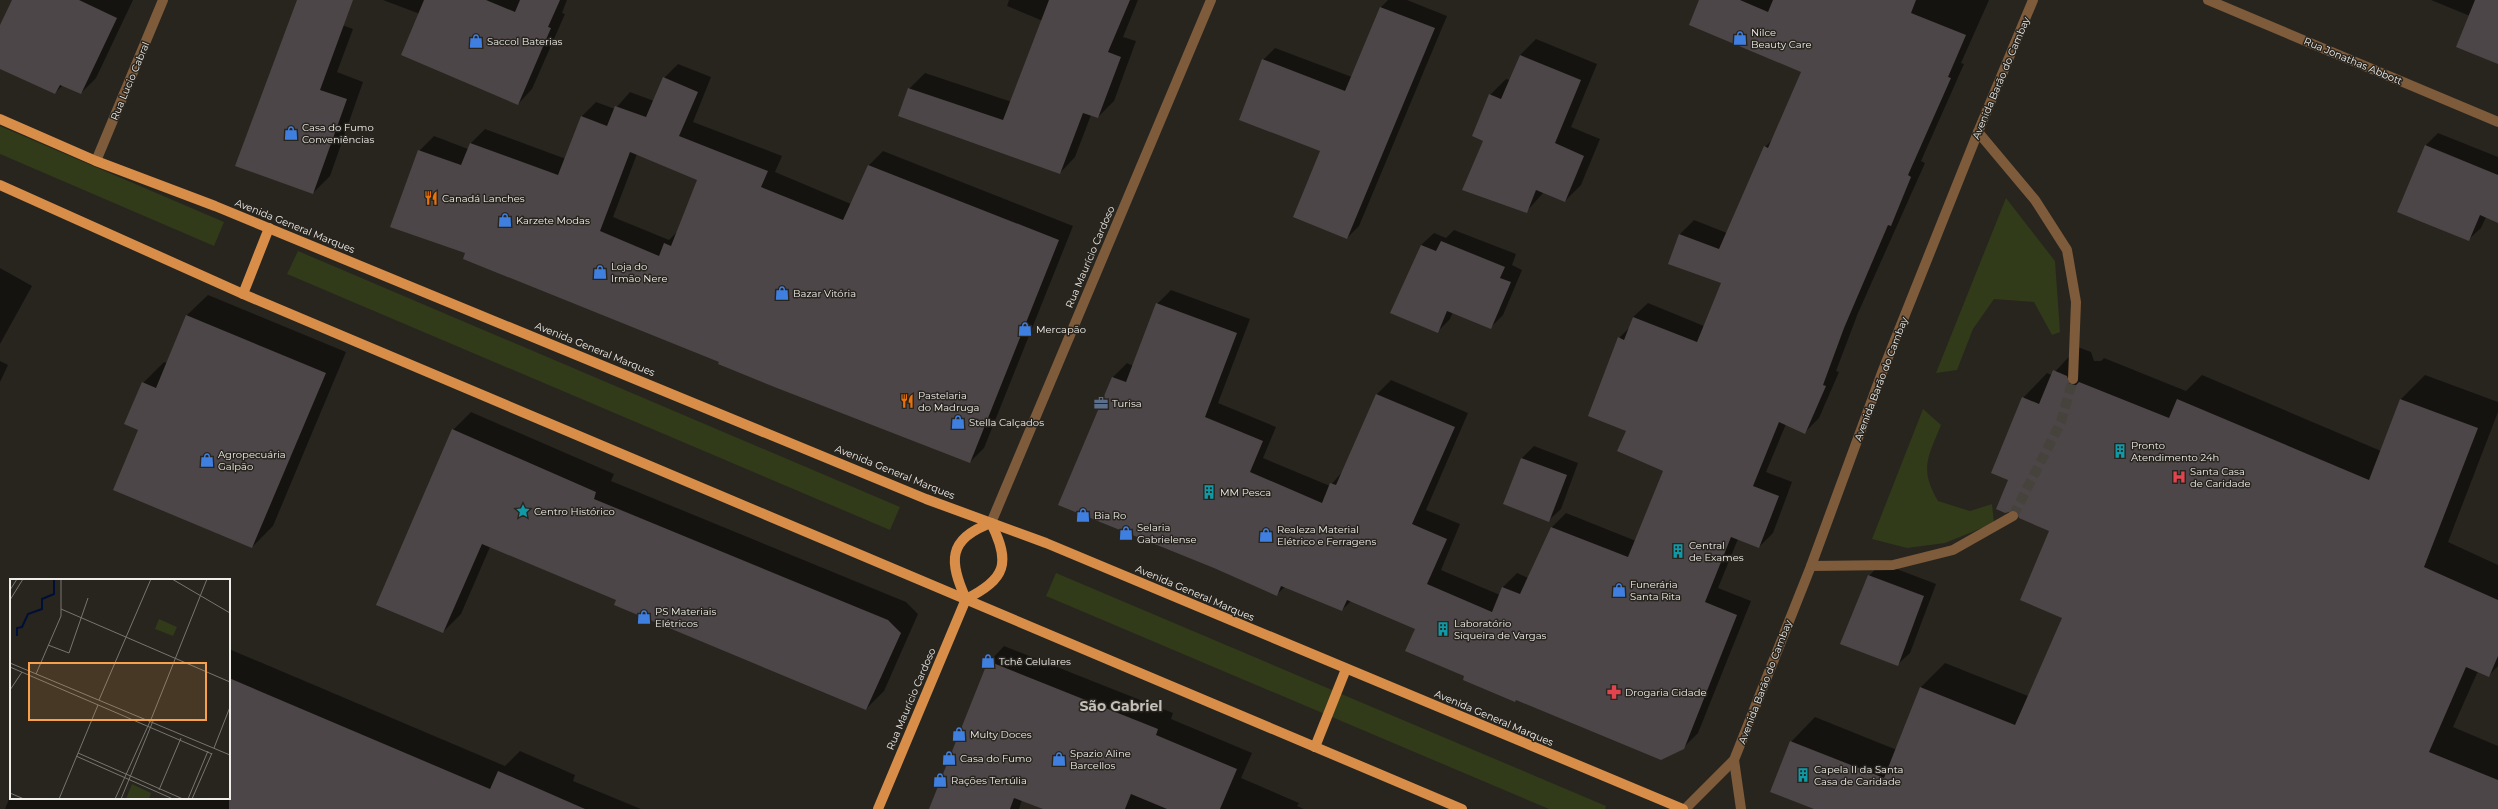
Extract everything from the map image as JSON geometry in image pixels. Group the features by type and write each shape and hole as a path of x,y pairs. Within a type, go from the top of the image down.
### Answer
{"main road":[{"name":"Avenida General Marques","path":"0,118 96,161 269,228 926,499 1046,543 1684,809"},
{"path":"0,185 81,223 243,294 1462,809"},
{"path":"243,294 269,228"},
{"path":"991,523 1001,543 1004,559 997,578 985,589 966,599 955,576 954,556 963,539 978,528 991,523"},
{"name":"Rua Maurício Cardoso","path":"878,809 966,599"},
{"path":"1315,747 1346,669"}],"street":[{"name":"Rua Lucio Cabral","path":"96,161 163,0"},
{"name":"Rua Maurício Cardoso","path":"991,523 1211,0"},
{"name":"Avenida Barão do Cambay","path":"1684,809 1734,760 1811,566 1883,370 1978,132 2034,0"},
{"name":"Rua Jonathas Abbott","path":"2208,0 2498,122"},
{"path":"1978,132 2035,200 2067,250 2076,302 2073,379"},
{"path":"1811,566 1894,565 1953,550 2013,516"},
{"name":"Avenida Barão do Cambay","path":"1734,760 1741,809"}],"green space":[{"path":"0,126 224,222 214,246 0,154"},
{"path":"2006,198 2055,261 2060,332 2052,335 2034,302 1994,299 1973,329 1957,370 1936,373"},
{"path":"298,251 900,507 890,530 287,274"},
{"path":"1923,409 1941,425 1929,455 1927,471 1932,490 1938,501 1970,511 1992,504 1994,523 1945,543 1907,548 1872,539"},
{"path":"1056,573 1606,806 1605,809 1549,809 1046,596"}],"building":[{"path":"12,0 79,0 117,18 81,94 60,85 55,94 0,69 0,25"},
{"name":"Casa do Fumo Conveniências","path":"297,0 353,0 320,90 347,99 313,194 235,166"},
{"name":"Saccol Baterias","path":"424,0 486,0 515,12 520,0 560,0 548,27 551,28 518,105 401,55"},
{"path":"1049,0 1130,0 1108,52 1121,57 1098,118 1083,113 1060,174 898,116 908,88 1003,120"},
{"path":"1699,0 1740,0 1768,12 1773,0 1916,0 1911,13 1966,35 1948,77 1951,78 1908,175 1911,177 1891,226 1888,225 1844,328 1823,385 1826,386 1805,434 1779,422 1753,486 1779,496 1759,548 1731,537 1705,602 1737,615 1684,749 1661,760 1516,700 1515,702 1463,680 1464,676 1405,651 1415,629 1347,600 1342,611 1281,586 1277,596 1214,568 1058,505 1112,377 1126,382 1156,303 1237,333 1205,417 1263,441 1250,472 1322,503 1330,483 1336,485 1376,394 1455,427 1412,524 1447,539 1427,584 1492,612 1502,587 1520,594 1551,527 1628,557 1663,471 1617,451 1626,431 1588,416 1618,337 1624,340 1633,317 1697,342 1721,283 1668,264 1679,234 1719,249 1764,146 1768,148 1801,72 1689,25"},
{"path":"2475,0 2498,0 2498,64 2456,47"},
{"path":"1380,7 1435,28 1347,239 1293,217 1320,151 1239,120 1262,59 1345,91"},
{"path":"1520,55 1581,80 1555,143 1584,156 1565,202 1536,190 1527,213 1462,190 1483,141 1472,136 1489,94 1501,99"},
{"path":"663,77 698,92 679,136 768,171 761,187 843,220 868,165 1059,240 970,463 777,388 718,364 719,362 463,259 465,253 390,227 418,150 461,165 470,143 558,175 581,116 607,126 615,106 646,117","holes":["630,152 697,180 671,246 664,243 659,256 600,231"]},
{"path":"2425,145 2498,175 2498,223 2480,215 2469,241 2397,212"},
{"path":"1441,241 1505,267 1500,278 1511,282 1491,329 1447,311 1438,333 1390,313 1421,245 1436,251"},
{"name":"Agropecuária Galpão","path":"186,315 326,373 252,548 113,490 138,430 124,424 142,382 156,388"},
{"path":"2053,370 2067,376 2070,385 2076,385 2079,382 2169,418 2177,399 2369,480 2400,399 2478,428 2424,567 2498,600 2498,656 2489,677 2466,667 2429,752 2498,780 2498,809 1814,809 1770,792 1790,741 1884,778 1920,687 2015,725 2062,618 2020,600 2049,531 2019,518 2016,510 2005,513 1996,509 2008,480 1991,473 2022,397 2039,404"},
{"path":"452,429 596,492 594,499 888,620 901,633 866,710 614,605 616,600 482,544 443,633 376,605"},
{"path":"1521,458 1567,475 1549,522 1503,504"},
{"path":"1868,575 1924,596 1898,666 1840,644"},
{"path":"988,661 1158,729 1156,735 1237,769 1220,809 1167,809 1131,794 1125,809 1043,809 1014,798 1010,809 929,809"},
{"path":"230,678 490,789 498,771 585,809 229,809"}],"tunnel":[{"path":"2013,516 2061,422 2073,379"}],"place":[{"name":"Nilce Beauty Care","path":"1740,38"},
{"name":"Saccol Baterias","path":"476,41"},
{"name":"Casa do Fumo Conveniências","path":"291,133"},
{"name":"Canadá Lanches","path":"431,198"},
{"name":"Karzete Modas","path":"505,220"},
{"name":"Loja do Irmão Nere","path":"600,272"},
{"name":"Bazar Vitória","path":"782,293"},
{"name":"Mercapão","path":"1025,329"},
{"name":"Pastelaria do Madruga","path":"907,401"},
{"name":"Turisa","path":"1101,403"},
{"name":"Stella Calçados","path":"958,422"},
{"name":"Pronto Atendimento 24h","path":"2120,451"},
{"name":"Agropecuária Galpão","path":"207,460"},
{"name":"Santa Casa de Caridade","path":"2179,477"},
{"name":"MM Pesca","path":"1209,492"},
{"name":"Centro Histórico","path":"523,511"},
{"name":"Bia Ro","path":"1083,515"},
{"name":"Selaria Gabrielense","path":"1126,533"},
{"name":"Realeza Material Elétrico e Ferragens","path":"1266,535"},
{"name":"Central de Exames","path":"1678,551"},
{"name":"Funerária Santa Rita","path":"1619,590"},
{"name":"PS Materiais Elétricos","path":"644,617"},
{"name":"Laboratório Siqueira de Vargas","path":"1443,629"},
{"name":"Tchê Celulares","path":"988,661"},
{"name":"Drogaria Cidade","path":"1614,692"},
{"name":"Multy Doces","path":"959,734"},
{"name":"Casa do Fumo","path":"949,758"},
{"name":"Spazio Aline Barcellos","path":"1059,759"},
{"name":"Capela II da Santa Casa de Caridade","path":"1803,775"},
{"name":"Rações Tertúlia","path":"940,780"}],"district":[{"name":"São Gabriel","path":"1121,706"}]}
